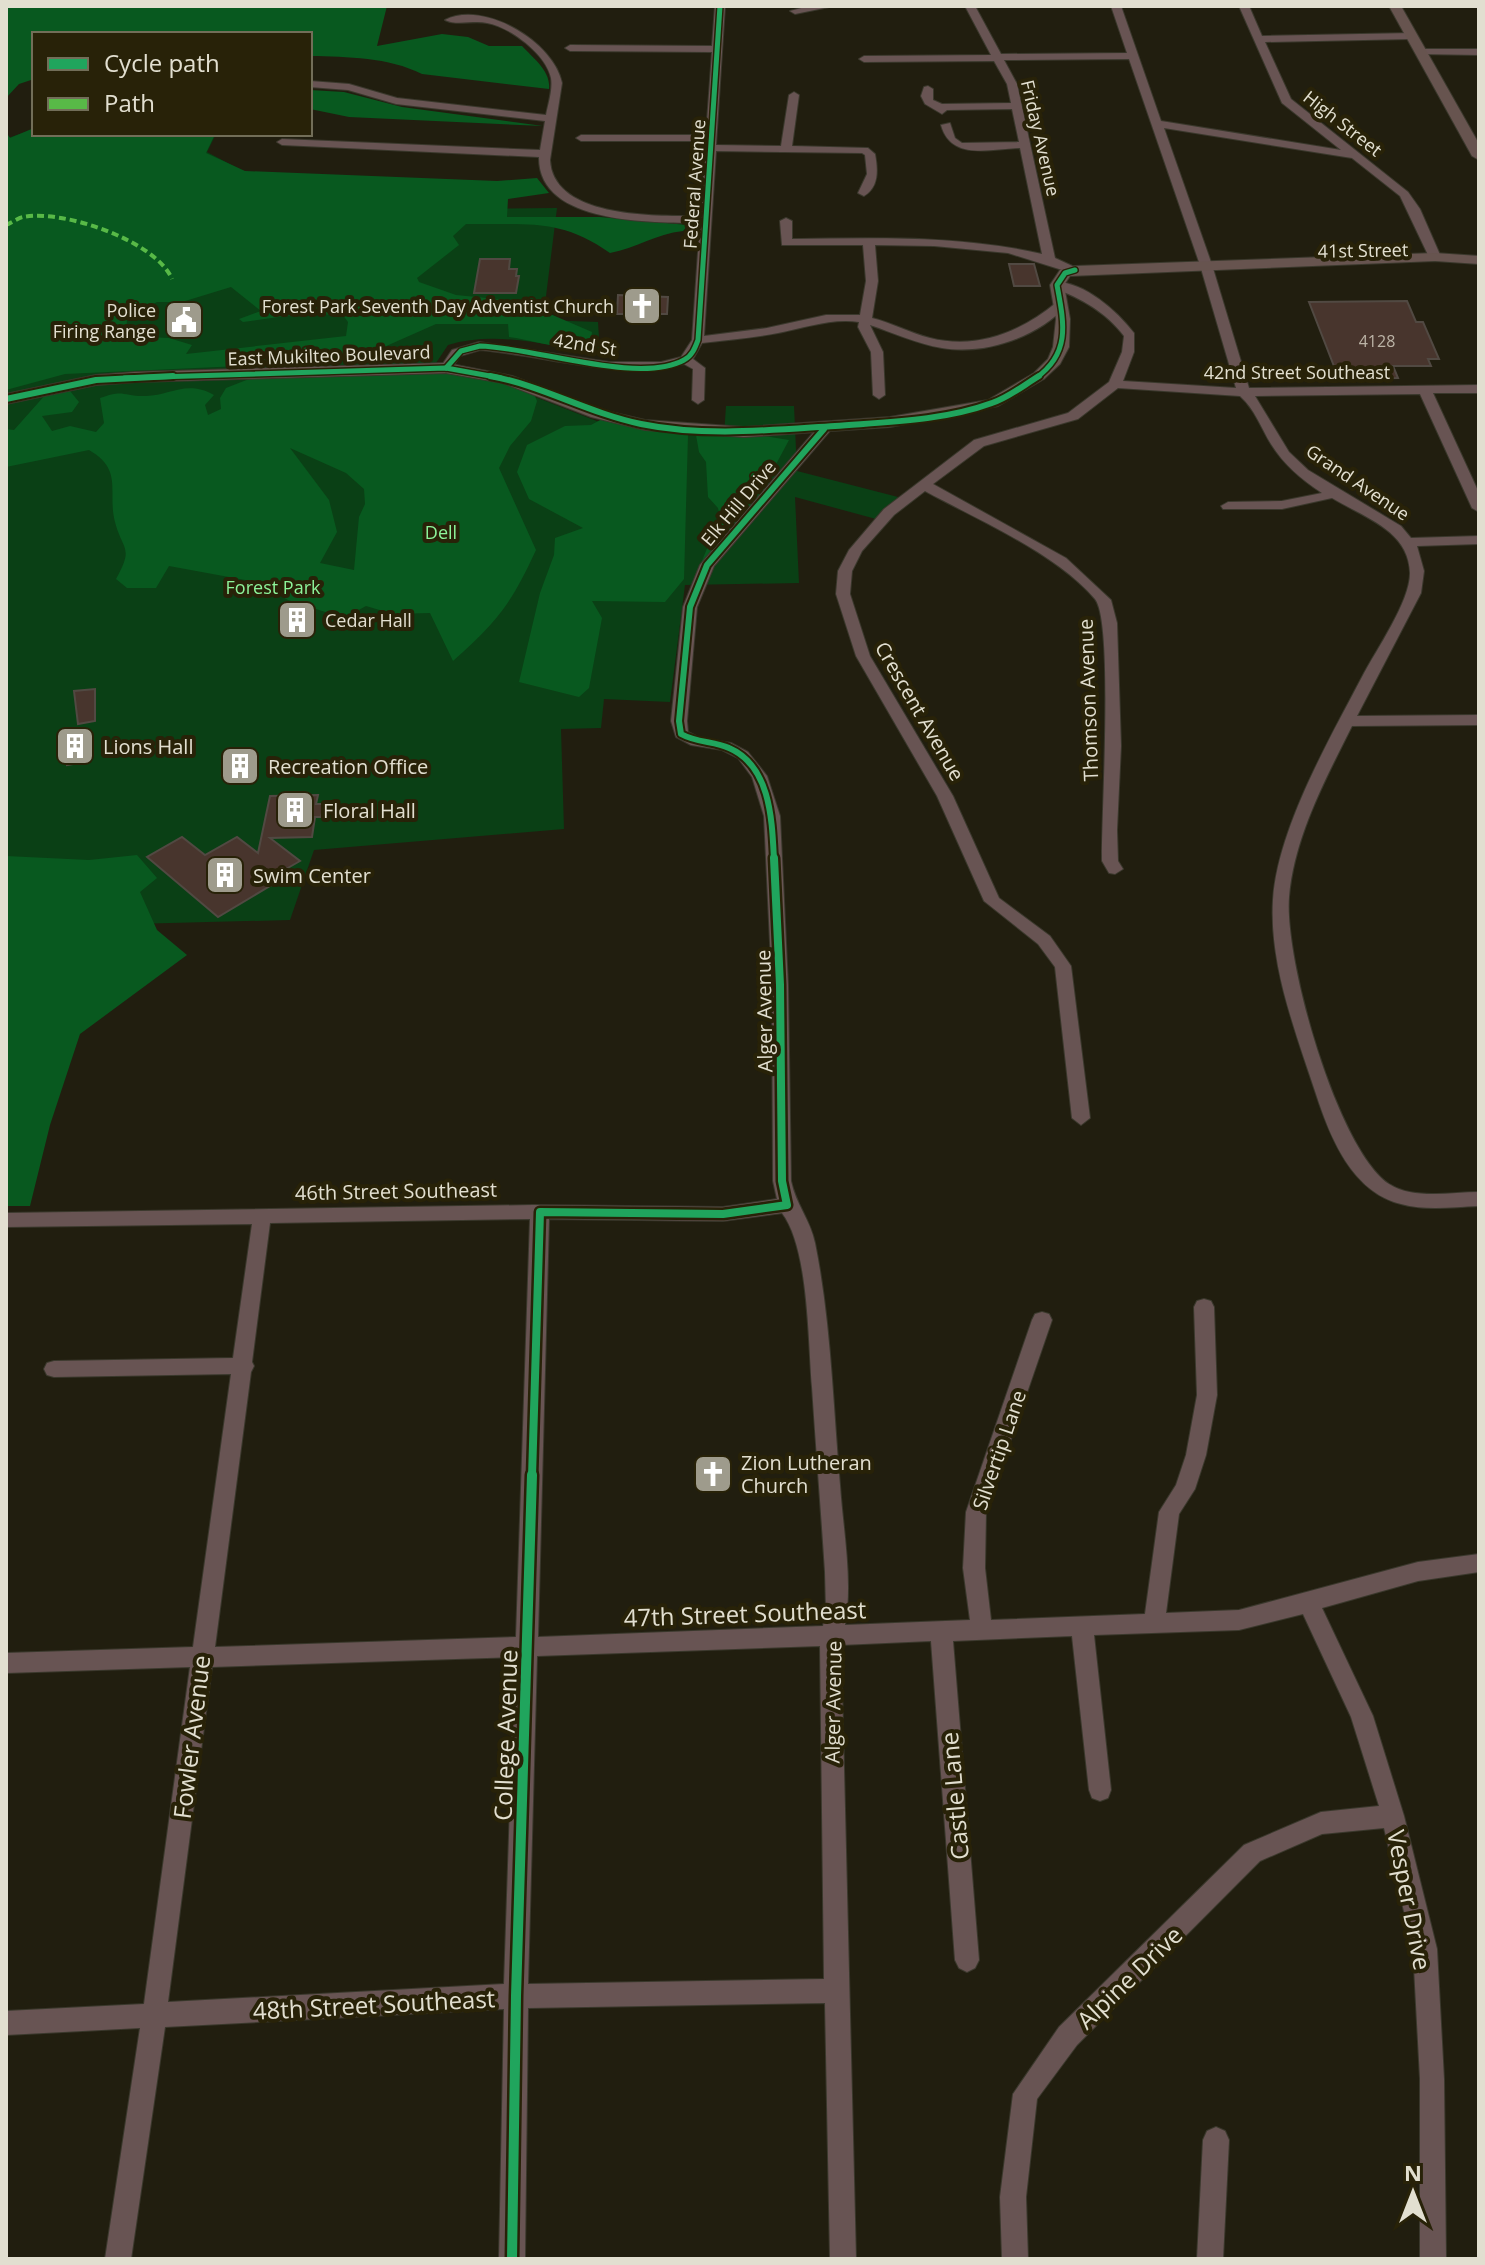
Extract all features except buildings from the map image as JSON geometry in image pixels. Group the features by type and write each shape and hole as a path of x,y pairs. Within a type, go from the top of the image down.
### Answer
{"main road":[{"path":"1395,6 1478,151"},
{"name":"41st Street","path":"1366,264 1435,257 1479,260"},
{"name":"41st Street","path":"1075,270 1206,265 1440,267 1461,261"},
{"path":"1057,285 1065,273 1075,270"},
{"name":"East Mukilteo Boulevard","path":"6,399 96,380 136,377 446,368 507,379 597,414 645,425 744,432 824,429 945,414 993,403 1017,391 1055,361 1062,335 1057,285"}],"street":[{"name":"Federal Avenue","path":"686,360 698,340 720,6"},
{"path":"795,11 829,6"},
{"name":"Friday Avenue","path":"970,6 1012,84 1049,258"},
{"name":"Grand Avenue","path":"1116,6 1206,265 1244,392 1255,401 1273,441 1293,465 1396,529 1409,542 1417,564 1415,590 1346,721 1294,848 1282,892 1281,921 1307,1033 1330,1110 1350,1150 1366,1172 1387,1192 1403,1198 1479,1199"},
{"name":"High Street","path":"1244,6 1286,101 1404,194 1435,257"},
{"path":"450,20 481,18 514,28 556,71 545,172 555,191 587,207 619,216 708,220"},
{"path":"1259,39 1412,36"},
{"path":"570,48 717,49"},
{"path":"1421,52 1479,52"},
{"path":"864,59 1133,56"},
{"path":"312,84 349,87 396,101 552,119"},
{"path":"928,89 926,96 929,102 942,109 1016,106"},
{"path":"786,148 794,95"},
{"path":"1158,124 1355,156"},
{"path":"946,125 950,139 960,146 1024,145"},
{"path":"581,138 786,148 855,148 870,154 873,166 864,193"},
{"path":"282,142 546,154"},
{"path":"786,221 786,243 953,245 1049,258 1075,270"},
{"path":"869,242 871,303 864,318 864,327 877,352 879,395"},
{"path":"1057,285 1078,292 1108,312 1130,336 1128,352 1115,384"},
{"path":"698,340 779,330 828,317 864,318 926,341 948,346 969,345 1026,331 1061,305"},
{"name":"42nd St","path":"446,368 456,353 479,346 620,366 668,366 686,360"},
{"path":"686,360 699,368 698,400"},
{"name":"42nd Street Southeast","path":"1115,384 1244,392 1479,389"},
{"name":"Crescent Avenue","path":"1081,1118 1063,966 1044,940 992,901 945,796 863,656 843,594 845,571 856,550 889,512 923,484 979,443 1073,416 1115,384"},
{"path":"1425,390 1479,508"},
{"name":"Elk Hill Drive","path":"772,816 759,776 743,755 726,746 696,742 681,734 679,721 690,607 707,565 824,429"},
{"name":"Thomson Avenue","path":"923,484 1061,561 1104,600 1110,623 1113,746 1109,830 1110,861 1115,869"},
{"path":"1228,506 1264,508 1302,505 1335,493"},
{"path":"1409,542 1479,540"},
{"path":"1346,721 1479,720"},
{"name":"Alger Avenue","path":"772,816 780,985 782,1181 787,1205 799,1221 805,1240 815,1302 836,1572 837,1611 829,1653 843,2259"},
{"name":"46th Street Southeast","path":"6,1220 540,1212 723,1214 787,1205"},
{"name":"College Avenue","path":"512,2259 516,1996 540,1212"},
{"name":"Fowler Avenue","path":"118,2259 244,1366 262,1215"},
{"path":"1154,1625 1169,1512 1185,1489 1196,1455 1207,1395 1204,1307"},
{"name":"Silvertip Lane","path":"982,1631 974,1568 976,1512 1042,1320"},
{"path":"54,1369 244,1366"},
{"name":"47th Street Southeast","path":"6,1663 1082,1628 1239,1620 1310,1605 1382,1581 1442,1567 1479,1563"},
{"name":"Vesper Drive","path":"1310,1605 1362,1716 1393,1816 1425,1949 1432,2079 1433,2259"},
{"path":"1082,1628 1100,1790"},
{"name":"Castle Lane","path":"941,1632 967,1960"},
{"name":"Alpine Drive","path":"1015,2259 1013,2197 1025,2094 1068,2036 1252,1853 1321,1823 1393,1816"},
{"name":"48th Street Southeast","path":"6,2023 516,1996 837,1991"},
{"path":"1210,2259 1216,2140"}],"green space":[{"path":"6,6 387,6 377,46 442,34 468,37 489,46 522,46 544,71 549,83 549,89 422,74 396,64 368,59 312,56 312,32 32,32 32,80 19,84 6,98"},
{"path":"312,90 344,92 402,107 543,126 349,117 312,109"},
{"path":"32,129 32,136 214,136 206,153 245,171 497,181 537,178 549,193 508,199 507,217 600,217 688,225 683,231 610,253 592,241 558,228 524,224 466,224 453,236 459,245 417,278 419,282 456,295 507,300 541,310 592,332 590,346 559,346 509,337 508,324 436,324 375,351 307,363 65,374 6,390 6,132 10,138","holes":["231,287 261,311 239,319 243,322 286,316 342,314 348,322 346,336 186,354 192,345 169,338 126,336 127,318 157,302 182,302"]},
{"name":"Forest Park","path":"32,130 32,136 215,136 207,152 243,171 465,209 557,208 543,320 598,322 600,354 504,339 467,341 448,345 436,363 439,378 520,391 612,427 724,436 726,406 794,406 797,471 898,497 876,519 795,497 799,583 685,585 670,702 604,699 601,728 561,729 564,829 314,850 290,920 132,924 6,950 6,135 8,138"},
{"name":"Dell","path":"441,372 506,381 534,394 537,401 531,421 510,446 499,468 536,550 502,611 453,661 430,613 393,614 366,606 344,618 288,600 256,582 169,566 156,588 127,588 116,579 126,554 115,522 110,474 100,458 89,450 6,467 6,429 14,430 46,394 70,391 79,402 72,412 42,416 52,431 70,426 96,432 104,423 100,398 108,395 153,396 186,389 204,390 214,395 205,405 208,415 221,409 220,398 226,388 249,379","holes":["290,448 346,473 364,489 365,504 359,517 354,570 320,563 337,532 329,500"]},
{"path":"602,419 688,435 684,579 665,602 592,601 602,618 589,688 579,697 519,682 540,593 554,555 555,538 583,528 529,499 517,472 527,445 565,426 591,425"},
{"path":"696,435 764,436 789,440 759,496 699,568 720,517 718,508 708,497 706,462 699,452"},
{"path":"137,855 157,878 140,892 157,930 187,955 80,1034 50,1125 30,1206 6,1206 6,856 89,860"}],"marked path":[{"path":"6,225 23,217 64,218 139,244 167,267 172,279"}],"cycle path":[{"path":"446,368 461,351 480,346 650,368 670,366 691,354 698,340 720,6"},
{"path":"6,399 96,380 136,377 446,368 507,379 597,414 645,425 744,432 890,422 993,403 1039,376 1055,361 1061,347 1063,319 1057,285 1065,273 1075,270"},
{"path":"512,2259 516,1996 540,1212 723,1214 787,1205 782,1181 780,985 772,816 759,776 743,755 726,746 696,742 681,734 679,721 690,607 707,565 824,429"}],"place":[{"name":"Forest Park Seventh Day Adventist Church","path":"642,306"},
{"name":"Police Firing Range","path":"184,320"},
{"name":"Cedar Hall","path":"297,620"},
{"name":"Lions Hall","path":"75,746"},
{"name":"Recreation Office","path":"240,766"},
{"name":"Floral Hall","path":"295,810"},
{"name":"Swim Center","path":"225,875"},
{"name":"Zion Lutheran Church","path":"713,1474"}]}
